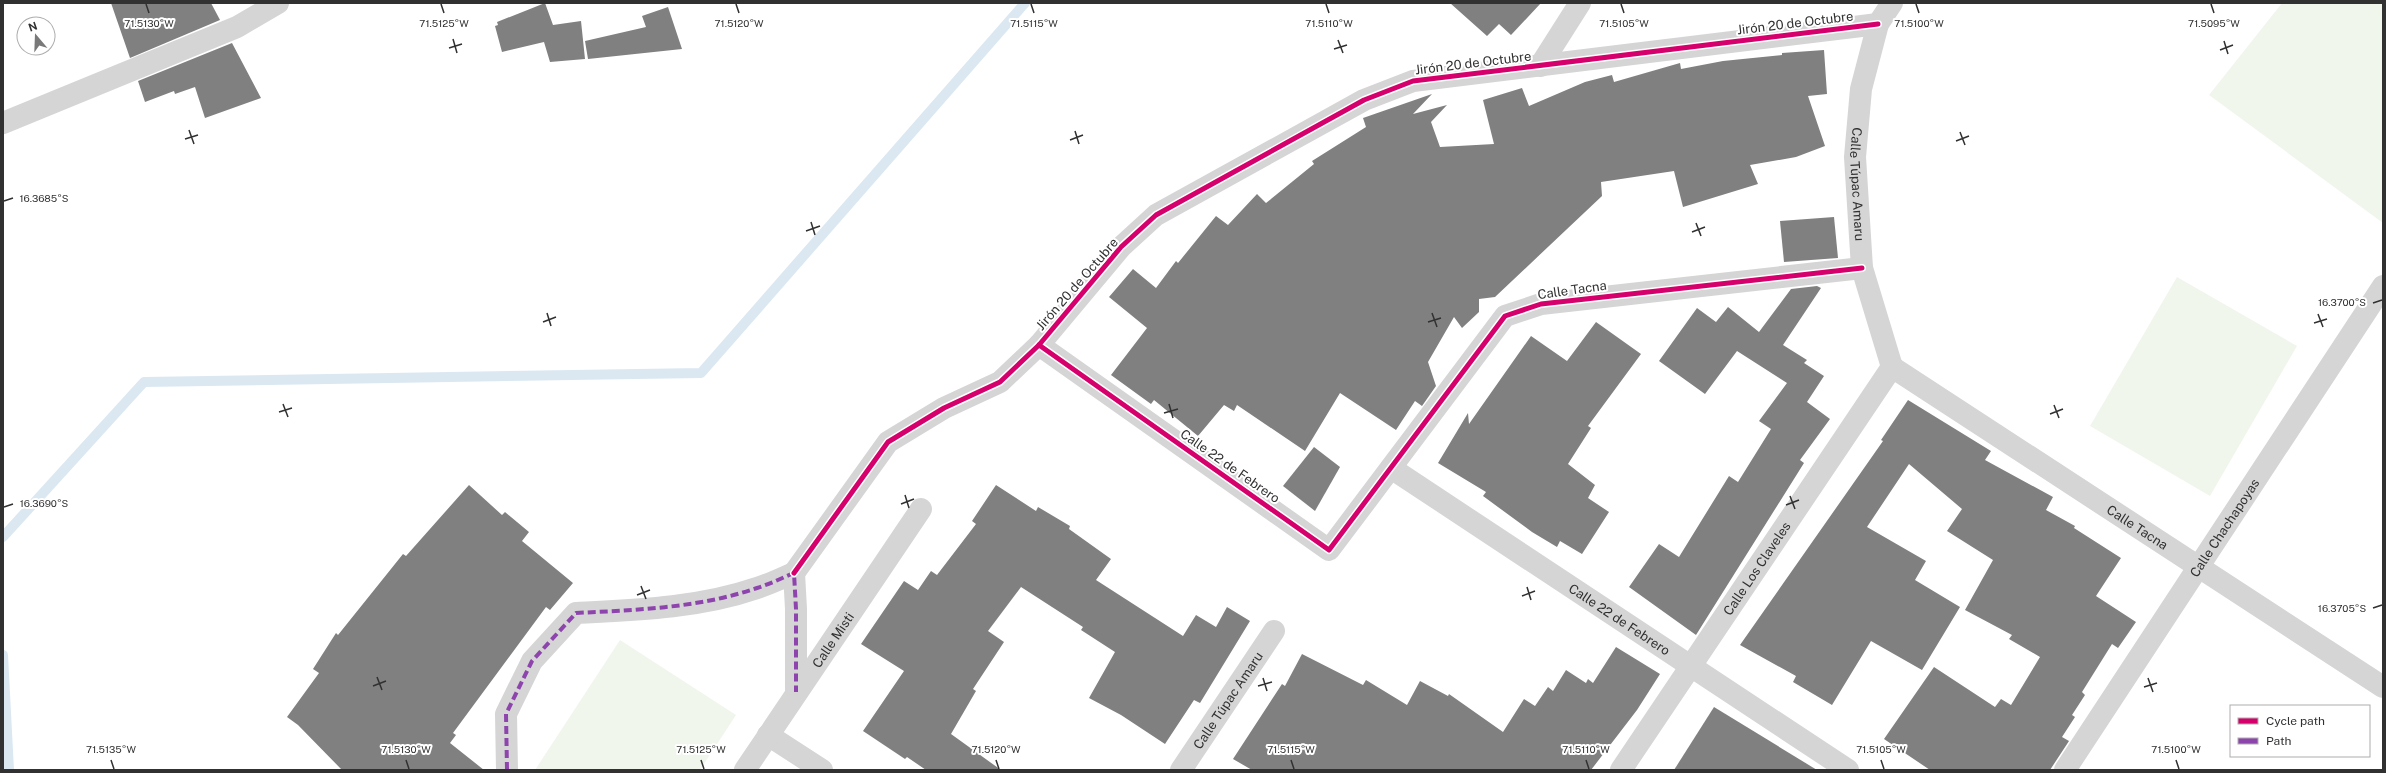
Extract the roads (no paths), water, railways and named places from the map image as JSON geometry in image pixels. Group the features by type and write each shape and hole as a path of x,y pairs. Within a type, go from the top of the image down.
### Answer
{"street":[{"path":"3,123 237,28 278,3"},
{"path":"1540,66 1580,3"},
{"name":"Calle Túpac Amaru","path":"1892,3 1878,24 1861,89 1855,157 1862,268 1892,368"},
{"name":"Jirón 20 de Octubre","path":"794,572 888,442 944,408 1000,382 1039,344 1121,247 1156,216 1364,100 1413,81 1878,24"},
{"name":"Calle Tacna","path":"1329,550 1505,316 1541,304 1862,268"},
{"name":"Calle Chachapoyas","path":"2065,770 2383,286"},
{"name":"Calle 22 de Febrero","path":"1039,344 1329,550"},
{"name":"Calle Tacna","path":"1892,368 2383,687"},
{"name":"Calle Los Claveles","path":"1621,770 1892,368"},
{"name":"Calle 22 de Febrero","path":"1391,468 1848,770"},
{"name":"Calle Misti","path":"744,770 921,509"},
{"path":"507,770 506,714 532,661 576,614 658,608 715,600 757,588 794,572 796,609 796,692"},
{"name":"Calle Túpac Amaru","path":"1181,770 1274,631"},
{"path":"768,735 822,770"}],"waterway":[{"path":"3,537 144,382 701,373 1025,3"},
{"path":"3,655 9,770"}]}
